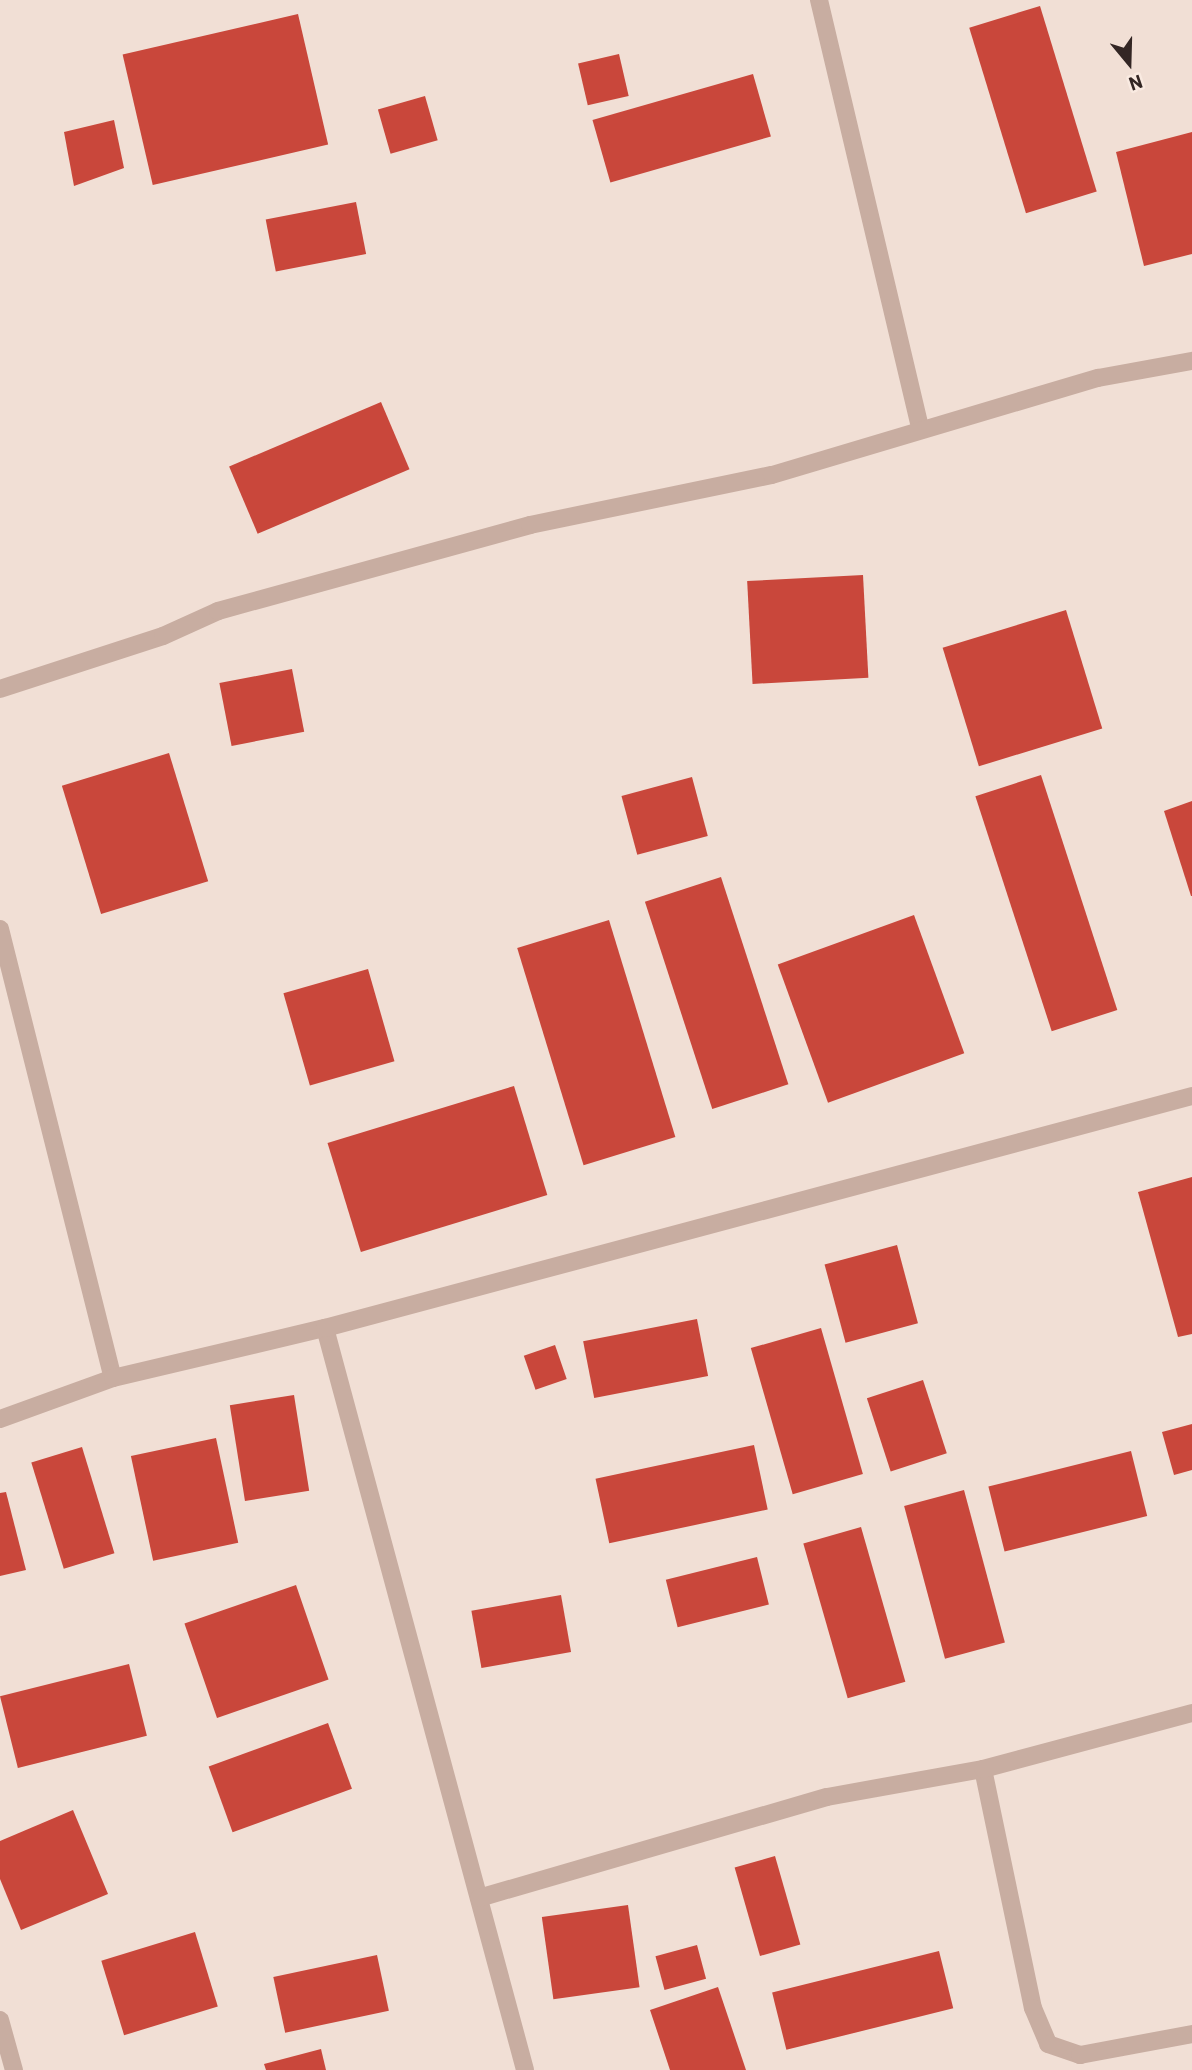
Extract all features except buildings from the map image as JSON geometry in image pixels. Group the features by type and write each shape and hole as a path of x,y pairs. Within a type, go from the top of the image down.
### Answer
{"street":[{"path":"819,0 920,427"},
{"path":"0,689 163,636 218,611 530,525 772,475 920,427 1098,378 1192,361"},
{"path":"0,929 113,1378"},
{"path":"0,1419 113,1378 325,1328 1192,1096"},
{"path":"325,1328 525,2070"},
{"path":"478,1898 827,1797 984,1769 1192,1713"},
{"path":"984,1769 1033,2008 1048,2044 1080,2055 1192,2034"},
{"path":"0,2020 14,2070"}]}
